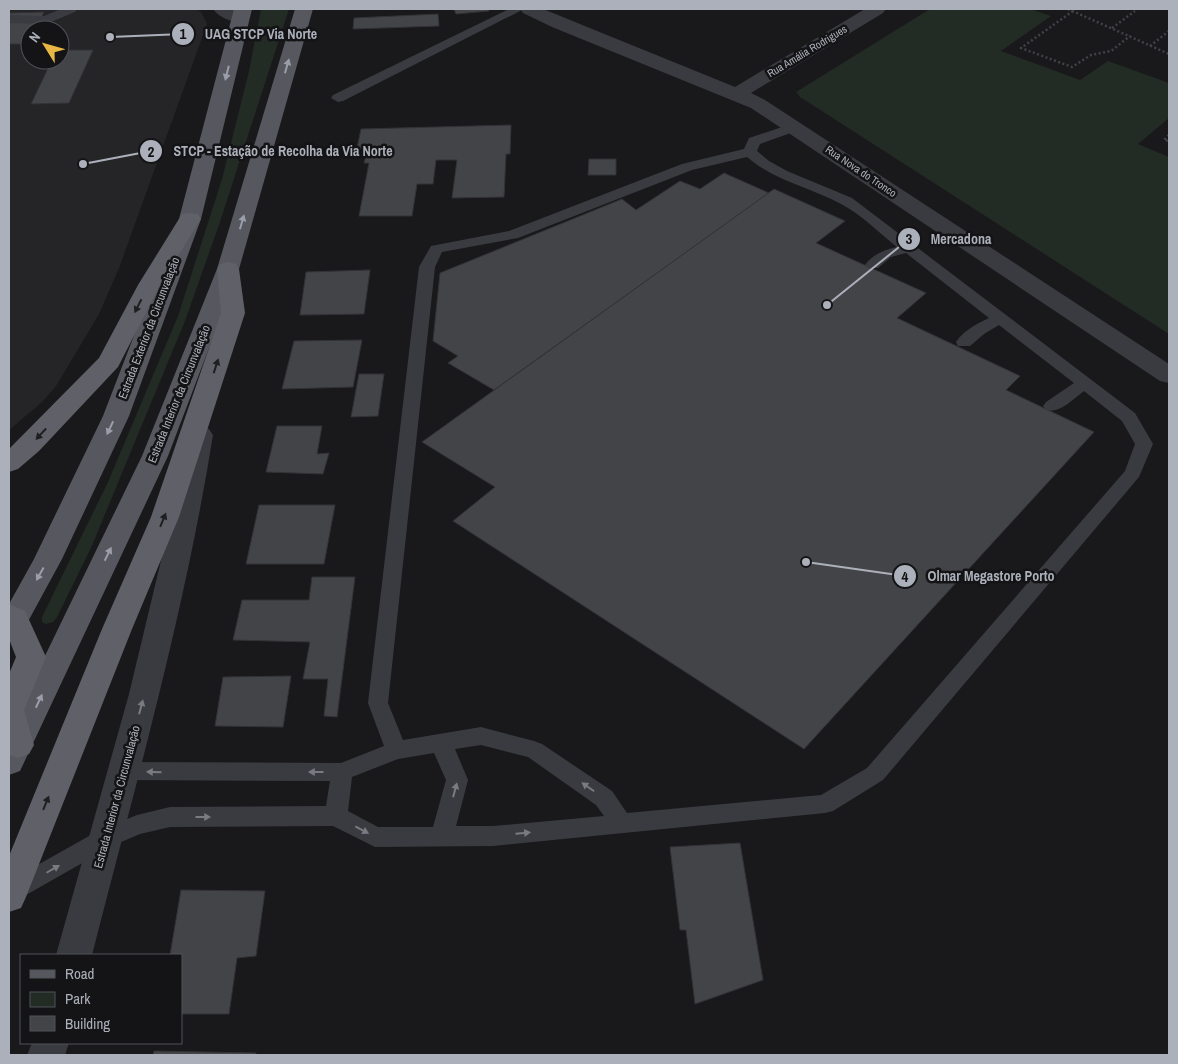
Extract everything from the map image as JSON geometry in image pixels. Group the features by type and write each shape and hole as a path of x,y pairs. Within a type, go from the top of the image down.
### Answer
{"highway":[{"path":"9,463 30,445 109,362 149,285 190,219"},
{"path":"10,895 113,638 165,517 233,313 228,269"},
{"path":"11,621 31,657 9,710 14,754"}],"main road":[{"name":"Estrada Interior da Circunvalação","path":"14,754 155,456 228,269 304,9"},
{"name":"Estrada Exterior da Circunvalação","path":"11,621 48,559 116,416 190,219 242,13"}],"street":[{"path":"222,9 242,13"},
{"name":"Rua Nova do Tronco","path":"529,9 558,23 736,94 767,109 1169,375"},
{"name":"Rua Amália Rodrigues","path":"736,94 877,9"},
{"name":"Estrada Interior da Circunvalação","path":"74,954 144,694 190,494 204,403"}],"lane":[{"path":"9,19 46,20 71,9"},
{"path":"338,98 518,9"},
{"path":"750,152 754,141 794,127"},
{"path":"10,895 106,838 137,824 170,817 336,816 375,837 493,836 621,822 825,804 875,774 1133,473 1144,444 1130,417 847,201 782,174 764,164 750,152"},
{"path":"396,750 378,704 427,267 436,249 513,235 687,167 750,152"},
{"path":"873,265 886,254 909,248"},
{"path":"964,342 978,330 1001,318"},
{"path":"1052,406 1085,383"},
{"path":"124,771 342,772 396,750 481,736 534,750 604,798 621,822"},
{"path":"439,742 447,754 457,780 442,837"},
{"path":"336,816 342,772"}],"path":[{"path":"1068,9 1169,54"},
{"path":"1073,11 1021,48 1072,67 1091,55 1111,51 1130,36"},
{"path":"1112,28 1135,11"},
{"path":"1150,46 1169,31"},
{"path":"1169,135 1164,140 1169,142"}],"shaded area":[{"path":"9,9 196,9 201,12 207,24 119,268 99,314 56,386 42,402 9,430"}],"green space":[{"path":"261,9 289,9 220,222 185,321 91,548 57,617 53,622 46,624 42,622 42,617 108,482 178,316 222,179 249,71"},
{"path":"930,9 1030,9 1051,16 1001,51 1080,80 1108,61 1169,83 1169,118 1138,144 1169,157 1169,334 800,97 796,92"}],"building":[{"path":"454,9 488,9 489,11 456,14"},
{"path":"44,12 40,20 20,20 20,44 9,44 9,13"},
{"path":"438,14 439,26 353,29 354,18"},
{"path":"70,50 93,50 69,103 31,104 47,70 70,70"},
{"path":"511,125 510,154 506,154 504,197 452,198 457,160 436,160 433,184 417,184 412,216 359,216 369,163 364,163 367,153 356,153 361,129"},
{"path":"589,159 616,159 616,175 588,175"},
{"path":"724,173 769,193 494,390 448,363 458,356 433,341 440,273 622,199 636,210 680,181 700,189"},
{"path":"774,189 845,221 816,243 926,293 897,318 1020,376 1006,390 1094,432 804,749 453,521 495,487 422,442"},
{"path":"370,270 364,314 300,315 306,272"},
{"path":"362,340 353,387 282,389 294,341"},
{"path":"359,374 384,374 378,416 351,417"},
{"path":"277,426 322,426 317,454 329,453 323,474 266,472"},
{"path":"259,505 335,505 324,564 246,564"},
{"path":"312,577 355,577 337,717 324,716 328,679 303,679 310,642 233,640 242,600 309,600"},
{"path":"291,676 283,727 215,726 223,677"},
{"path":"740,843 763,980 695,1004 686,930 680,930 670,847"},
{"path":"181,890 265,891 256,956 237,958 229,1014 182,1014 182,954 170,954"},
{"path":"154,1051 256,1053 256,1055 153,1055"}],"place":[{"name":"UAG STCP Via Norte","path":"110,37"},
{"name":"STCP - Estação de Recolha da Via Norte","path":"83,164"},
{"name":"Mercadona","path":"827,305"},
{"name":"Olmar Megastore Porto","path":"806,562"}]}
